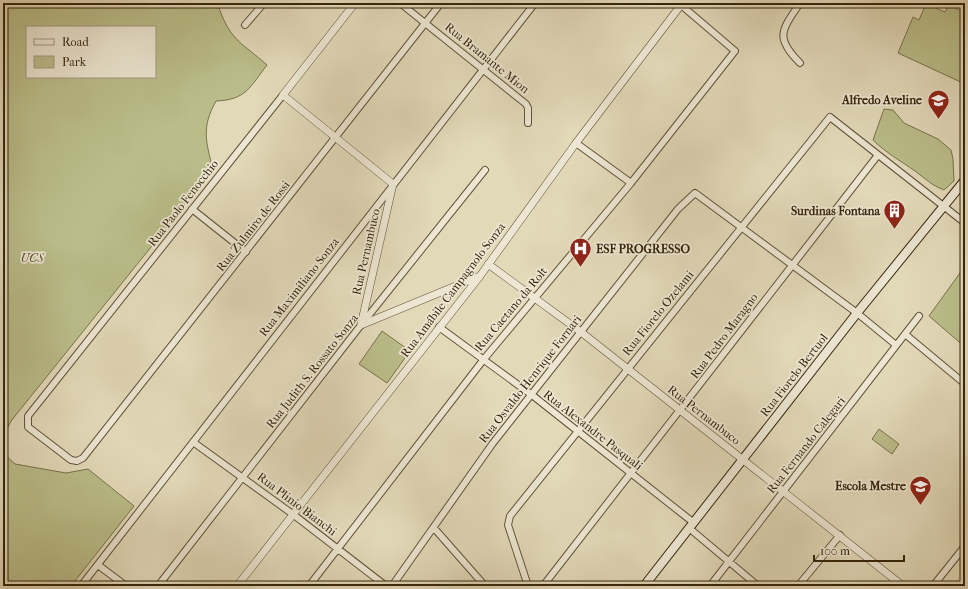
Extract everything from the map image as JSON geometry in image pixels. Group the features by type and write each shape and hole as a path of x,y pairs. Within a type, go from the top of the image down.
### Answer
{"main road":[{"name":"Rua Fiorelo Bertuol","path":"644,586 857,313 965,180"}],"street":[{"path":"245,25 264,3"},
{"name":"Rua Paolo Fenocchio","path":"80,461 72,460 28,427 28,416 355,3"},
{"name":"Rua Bramante Mion","path":"400,3 526,104 528,108 528,123"},
{"name":"Rua Zulmiro de Rossi","path":"80,461 441,3"},
{"name":"Rua Maximiliano Sonza","path":"81,586 535,3"},
{"path":"800,3 784,27 783,36 787,49 800,63"},
{"path":"961,3 965,6"},
{"name":"Rua Caetano da Rolt","path":"309,586 339,550 484,359 534,297 631,184 735,51 681,4"},
{"name":"Rua Amábile Campagnolo Sonza","path":"237,586 480,276 576,143 681,4"},
{"path":"283,94 393,184"},
{"name":"Rua Fiorelo Ozelami","path":"528,586 508,524 510,516 830,117 878,155"},
{"path":"576,143 631,184"},
{"path":"878,155 965,223"},
{"name":"Rua Pedro Maragno","path":"543,586 878,155"},
{"name":"Rua Judith S. Rossato Sonza","path":"158,586 361,325 485,170"},
{"name":"Rua Pernambuco","path":"361,325 393,184"},
{"name":"Rua Osvaldo Henrique Fornari","path":"392,586 493,443 678,209 695,193 741,228"},
{"path":"192,209 246,252"},
{"path":"741,228 857,313 896,345"},
{"name":"Rua Pernambuco","path":"488,264 581,332 840,535 902,586"},
{"path":"361,325 480,276"},
{"name":"Rua Fernando Calegari","path":"710,586 919,316"},
{"name":"Rua Alexandre Pasquali","path":"439,328 532,395 631,474 692,526 758,586"},
{"path":"905,334 965,384"},
{"name":"Rua Plinio Bianchi","path":"193,442 294,515 386,586"},
{"path":"434,528 485,586"},
{"path":"798,586 840,535"},
{"path":"933,586 965,546"},
{"path":"98,565 126,586"}],"green space":[{"name":"UCS","path":"3,3 222,3 219,8 228,28 233,35 267,65 251,86 241,95 226,100 216,101 208,119 206,135 213,170 11,421 3,437"},
{"path":"926,4 945,12 949,5 965,13 965,84 898,53 913,17 919,20"},
{"path":"884,109 893,110 904,123 938,139 951,150 954,181 944,190 929,182 888,153 873,140"},
{"path":"965,266 965,347 929,316"},
{"path":"382,331 410,351 387,383 359,364"},
{"path":"879,429 899,444 892,454 872,439"},
{"path":"3,453 15,464 66,473 88,469 134,506 71,586 3,586"}],"place":[{"name":"Alfredo Aveline","path":"938,120"},
{"name":"Surdinas Fontana","path":"895,230"},
{"name":"ESF PROGRESSO","path":"581,268"},
{"name":"Escola Mestre","path":"921,506"}]}
